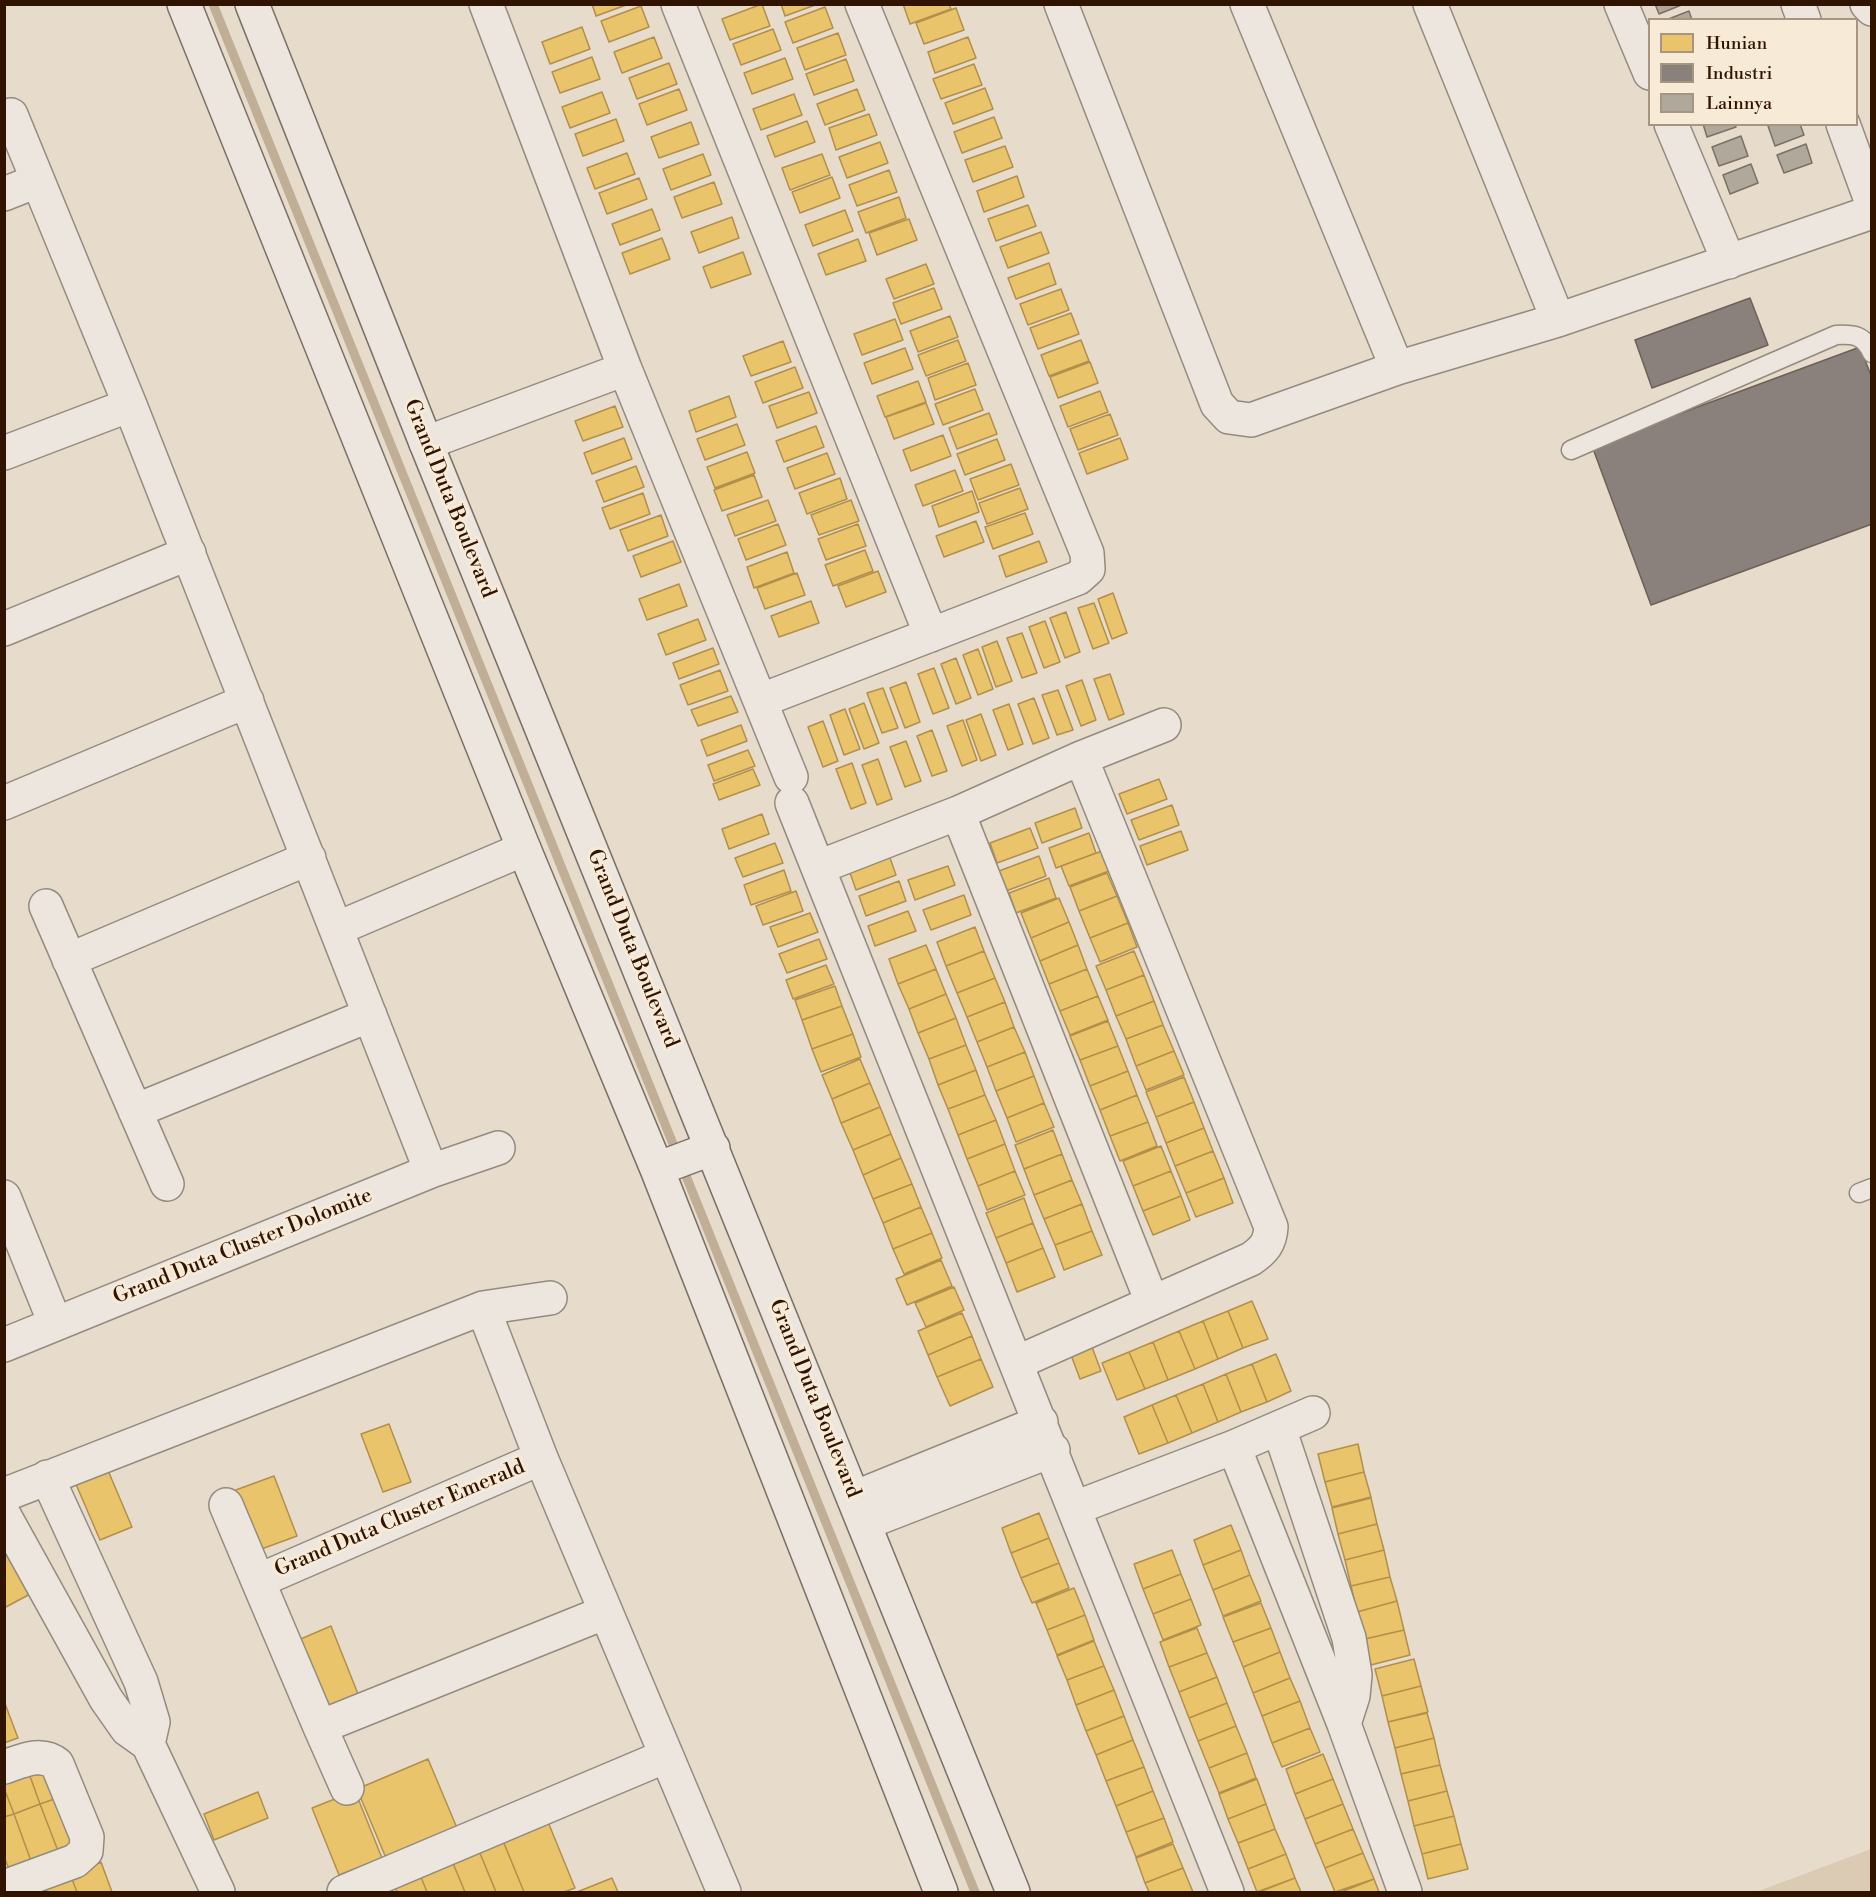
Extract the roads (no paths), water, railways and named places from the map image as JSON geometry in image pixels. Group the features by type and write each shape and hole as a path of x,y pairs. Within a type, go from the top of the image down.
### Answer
{"street":[{"name":"Grand Duta Boulevard","path":"184,4 524,849 684,1159 860,1511 1013,1893"},
{"name":"Grand Duta Boulevard","path":"252,4 426,443 684,1159 941,1893"},
{"path":"486,4 625,369 762,700 819,867 1227,1893"},
{"path":"678,4 931,635"},
{"path":"762,700 1078,578 1084,575 1089,562 862,4"},
{"path":"1061,4 1217,404 1229,417 1251,420 1397,368 1558,320 1872,212"},
{"path":"1247,4 1397,368"},
{"path":"1430,4 1558,320"},
{"path":"1621,4 1648,68"},
{"path":"1867,4 1872,9"},
{"path":"11,115 189,553 431,1171"},
{"path":"1672,126 1729,262"},
{"path":"1844,126 1872,203"},
{"path":"4,194 37,181"},
{"path":"426,443 625,369"},
{"path":"4,453 130,405"},
{"path":"4,629 189,553"},
{"path":"4,802 247,701"},
{"path":"819,867 958,813 1081,758 1164,725"},
{"path":"1016,1363 1251,1259 1263,1251 1270,1240 1271,1227 1081,758"},
{"path":"958,813 1152,1302"},
{"path":"336,929 524,849"},
{"path":"69,960 309,858"},
{"path":"46,906 167,1184"},
{"path":"135,1111 370,1016"},
{"name":"Grand Duta Cluster Dolomite","path":"4,1345 431,1171 498,1148"},
{"path":"4,1197 55,1323"},
{"path":"4,1495 483,1308 550,1298"},
{"name":"Grand Duta Cluster Emerald","path":"483,1308 541,1458 724,1893"},
{"path":"1075,1508 1234,1448 1313,1413"},
{"path":"1279,1428 1349,1638 1355,1675 1353,1696 1344,1724"},
{"path":"860,1511 1047,1436"},
{"path":"1234,1448 1344,1724 1405,1893"},
{"name":"Grand Duta Cluster Emerald","path":"347,1788 258,1581 541,1458"},
{"path":"47,1477 141,1682 153,1722 148,1744"},
{"path":"226,1505 258,1581"},
{"path":"4,1515 106,1699 127,1729 148,1744 218,1893"},
{"path":"320,1727 606,1612"},
{"path":"345,1893 666,1756"},
{"path":"4,1767 38,1757 50,1758 57,1764 87,1837 86,1851 75,1861 4,1887"}],"lane":[{"path":"1571,450 1836,335 1854,334 1866,341 1872,353"}],"waterway":[{"path":"213,4 975,1892"}]}
